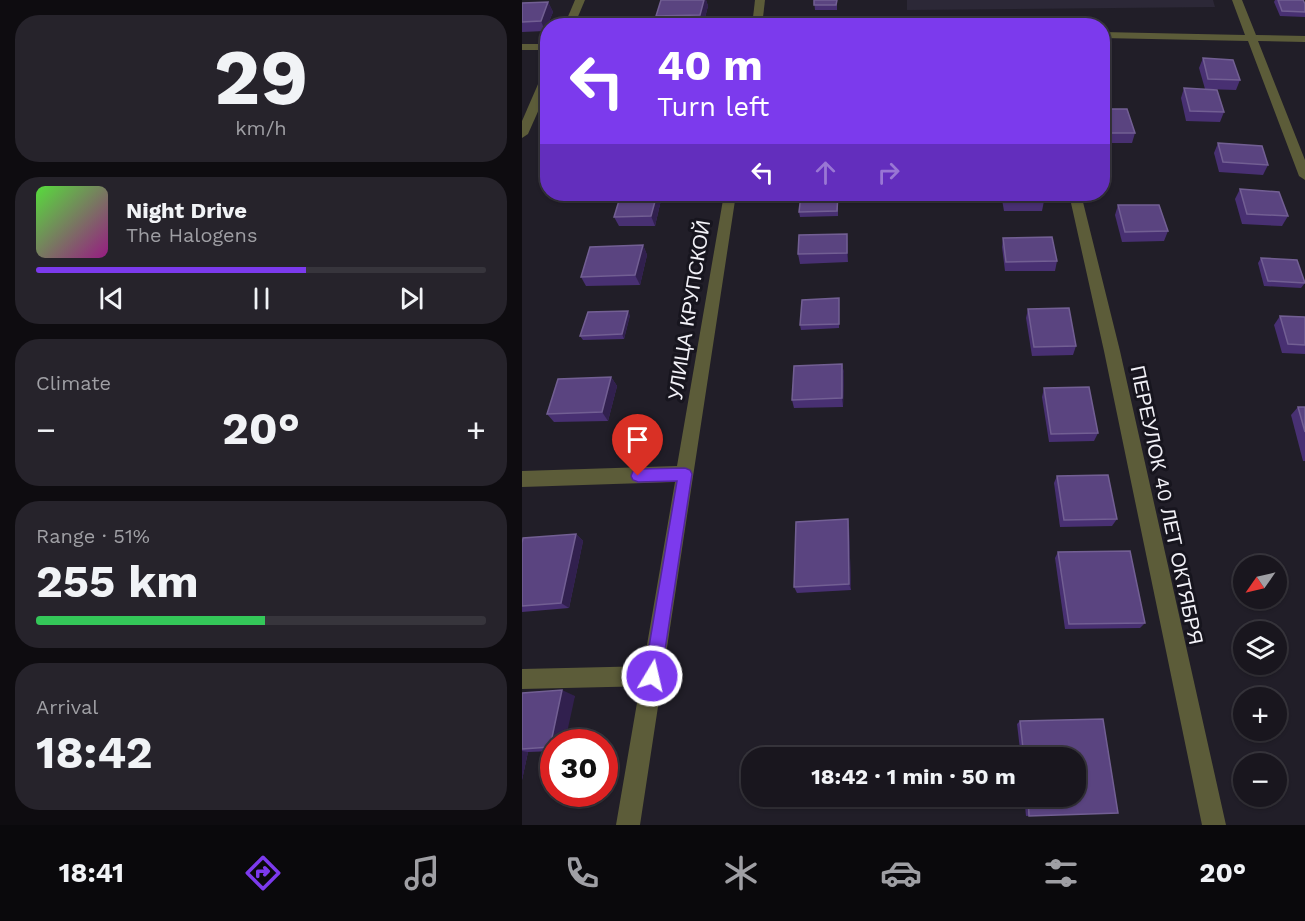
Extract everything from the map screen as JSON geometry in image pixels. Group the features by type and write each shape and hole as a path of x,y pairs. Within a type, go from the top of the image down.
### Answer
{"street":[{"path":"572,18 580,0"},
{"path":"758,18 760,0"},
{"path":"1237,0 1305,176"},
{"path":"1110,35 1305,39"},
{"path":"522,47 540,47"},
{"path":"522,134 540,93"},
{"name":"УЛИЦА КРУПСКОЙ","path":"628,825 729,201"},
{"name":"ПЕРЕУЛОК 40 ЛЕТ ОКТЯБРЯ","path":"1077,201 1099,290 1183,694 1214,825"},
{"path":"522,479 685,474"},
{"path":"522,679 652,676"}],"shaded area":[{"path":"907,0 1213,0 1215,7 907,10"}],"building":[{"path":"661,0 704,0 700,15 656,16"},
{"path":"814,0 837,0 836,5 814,5"},
{"path":"1278,0 1303,0 1305,12 1282,11"},
{"path":"548,2 540,21 522,22 522,3"},
{"path":"1203,58 1233,60 1240,80 1208,79"},
{"path":"1184,88 1217,90 1224,112 1190,111"},
{"path":"1110,109 1127,109 1135,133 1110,133"},
{"path":"1218,143 1262,146 1268,165 1223,162"},
{"path":"1240,189 1279,192 1288,216 1247,214"},
{"path":"619,201 655,201 651,216 614,217"},
{"path":"800,201 838,201 837,211 799,212"},
{"path":"1118,205 1159,205 1168,231 1125,232"},
{"path":"847,234 847,253 798,254 799,235"},
{"path":"1052,237 1057,261 1006,262 1003,238"},
{"path":"643,245 635,275 581,277 590,247"},
{"path":"1261,258 1297,260 1305,283 1268,281"},
{"path":"839,298 839,324 800,325 802,300"},
{"path":"1069,308 1076,346 1034,347 1028,309"},
{"path":"628,311 622,334 580,336 588,312"},
{"path":"1280,316 1305,317 1305,345 1288,344"},
{"path":"842,364 842,398 792,400 794,366"},
{"path":"611,377 602,412 547,414 558,379"},
{"path":"1089,387 1098,433 1051,434 1044,388"},
{"path":"1298,407 1305,407 1305,432"},
{"path":"1108,475 1117,519 1064,520 1057,476"},
{"path":"848,519 849,584 794,587 796,522"},
{"path":"576,534 561,603 522,606 523,538"},
{"path":"1130,551 1145,623 1069,624 1058,552"},
{"path":"562,690 554,729 540,729 540,748 522,749 522,693"},
{"path":"1103,719 1118,813 1029,816 1029,807 1086,807 1086,747 1023,747 1020,721"}],"route":[{"path":"638,476 685,474 652,676"}]}
